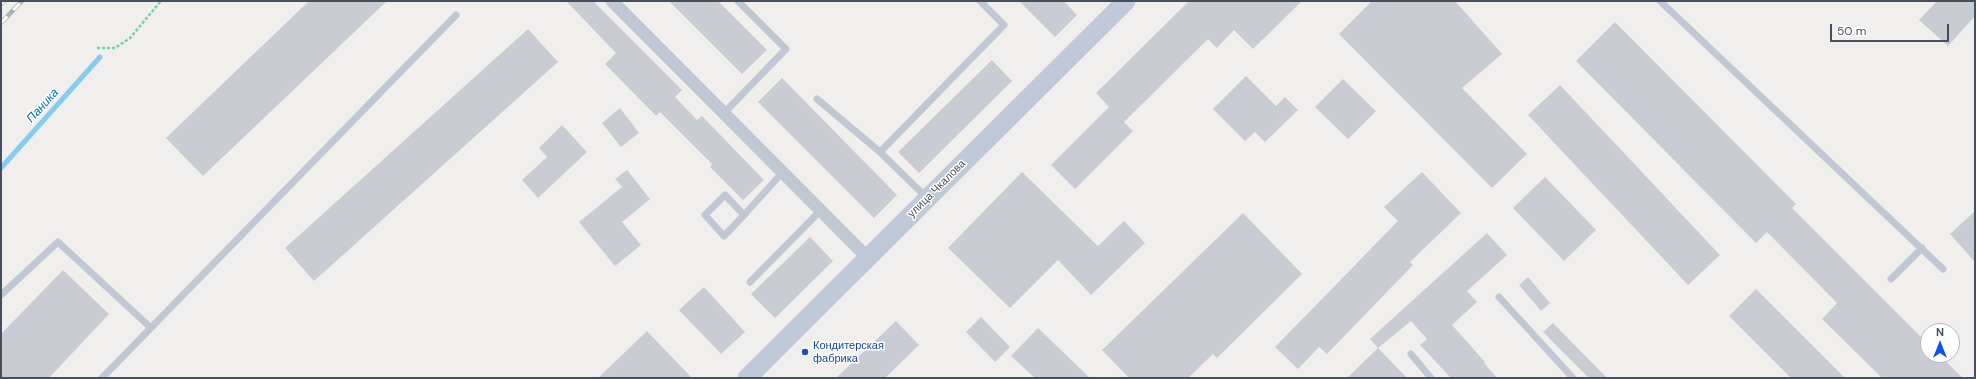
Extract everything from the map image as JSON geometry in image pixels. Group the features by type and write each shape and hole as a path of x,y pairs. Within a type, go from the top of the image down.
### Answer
{"street":[{"path":"612,1 868,258"},
{"name":"улица Чкалова","path":"747,378 1126,1"}],"lane":[{"path":"723,114 786,49 738,1"},
{"path":"880,152 1004,25 980,1"},
{"path":"1660,1 1943,268"},
{"path":"102,378 456,14"},
{"path":"817,99 880,152 927,198"},
{"path":"744,214 725,195 705,215 724,236 782,173"},
{"path":"750,282 820,211"},
{"path":"1,295 58,242 150,327"},
{"path":"1891,279 1922,248"},
{"path":"1500,297 1573,378"},
{"path":"1411,354 1431,378"}],"path":[{"path":"97,48 115,48 130,38 161,1"}],"building":[{"path":"309,1 387,1 203,176 166,138"},
{"path":"566,1 593,1 682,90 675,97 697,120 702,116 764,180 743,200 710,167 712,164 660,112 656,116 605,64 616,53"},
{"path":"669,1 718,1 767,50 742,74"},
{"path":"1019,1 1064,1 1077,15 1055,37"},
{"path":"1189,1 1302,1 1253,49 1234,30 1217,48 1208,39 1124,122 1133,131 1075,189 1051,165 1109,107 1096,93"},
{"path":"1372,1 1455,1 1502,54 1462,88 1527,154 1492,188 1339,34"},
{"path":"1937,1 1975,1 1975,16 1948,46 1919,20"},
{"path":"1615,22 1796,204 1792,208 1920,336 1920,363 1947,363 1963,378 1882,378 1822,319 1837,303 1767,232 1756,243 1576,61"},
{"path":"528,29 558,62 314,281 285,248"},
{"path":"992,60 1012,81 919,173 898,152"},
{"path":"1246,76 1276,106 1285,97 1298,110 1265,142 1255,132 1245,141 1213,109"},
{"path":"782,78 897,195 874,218 758,102"},
{"path":"1343,79 1376,111 1348,139 1315,107"},
{"path":"1560,85 1720,255 1688,285 1528,115"},
{"path":"620,108 639,133 621,147 602,123"},
{"path":"562,125 587,152 538,198 522,180 547,157 539,148"},
{"path":"627,170 650,199 622,222 641,245 615,266 579,222 622,187 615,179"},
{"path":"1022,172 1098,246 1124,221 1145,243 1091,295 1058,260 1010,308 948,248"},
{"path":"1422,172 1461,213 1410,262 1413,265 1327,354 1319,347 1298,369 1275,347 1398,221 1384,207"},
{"path":"1545,177 1596,230 1564,261 1513,208"},
{"path":"1975,211 1975,262 1950,234"},
{"path":"1243,213 1302,274 1217,358 1213,354 1188,378 1129,378 1102,350"},
{"path":"1487,233 1507,255 1467,291 1477,302 1452,325 1485,362 1484,363 1497,378 1451,378 1420,345 1427,339 1411,321 1378,348 1370,339"},
{"path":"810,237 833,261 775,318 751,294"},
{"path":"63,270 109,314 49,378 1,378 1,334"},
{"path":"1528,277 1550,303 1541,311 1519,285"},
{"path":"704,287 745,332 721,354 679,310"},
{"path":"1756,289 1845,378 1791,378 1729,316"},
{"path":"981,317 1010,347 995,362 966,332"},
{"path":"896,321 919,345 885,378 836,378"},
{"path":"1553,323 1607,378 1589,378 1543,332"},
{"path":"1038,328 1090,378 1035,378 1011,356"},
{"path":"647,331 692,378 598,378"},
{"path":"1378,348 1407,378 1347,378"}],"waterway":[{"name":"Паника","path":"1,168 100,57"}],"railway":[{"path":"1,4 4,1"},
{"path":"1,23 22,1"}],"place":[{"name":"Кондитерская фабрика","path":"805,352"}]}
